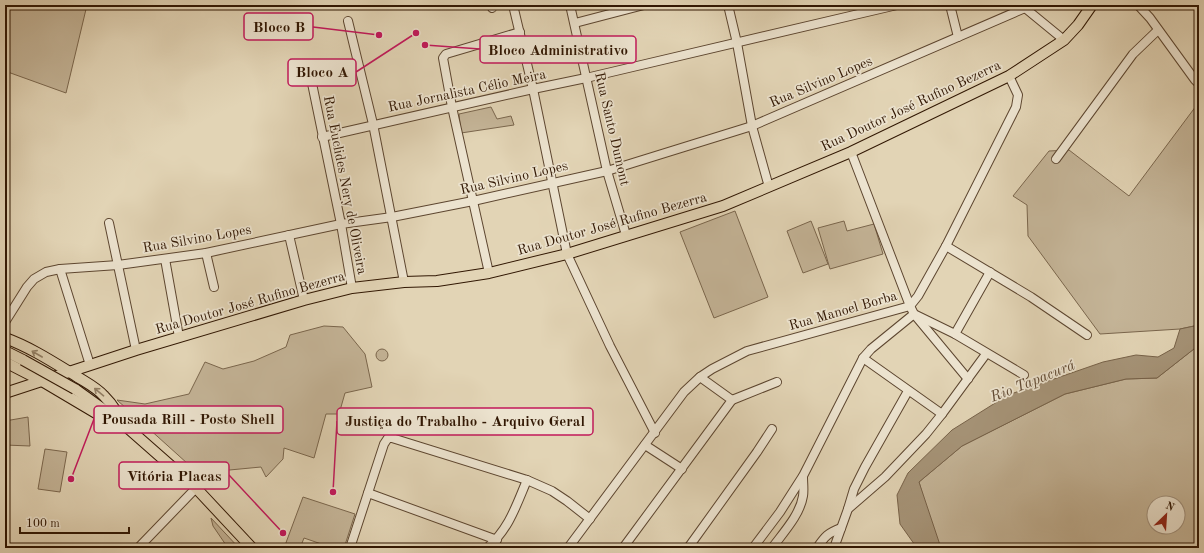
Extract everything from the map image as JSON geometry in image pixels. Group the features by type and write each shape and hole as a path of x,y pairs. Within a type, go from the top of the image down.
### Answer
{"main road":[{"name":"Rua Doutor José Rufino Bezerra","path":"5,392 90,364 304,300 352,288 404,282 437,281 489,273 567,254 723,206 851,152 1008,76 1064,40 1078,25 1092,5"},
{"path":"5,338 32,350 92,386 104,395 116,410 120,422"},
{"path":"5,351 75,390 120,422 196,488 252,548"},
{"path":"5,362 42,381 133,434"}],"street":[{"path":"513,5 533,89 567,254 610,346 654,433"},
{"name":"Rua Santo Dumont","path":"570,5 607,171 626,235"},
{"path":"575,23 644,5"},
{"path":"728,5 737,43 752,126 769,186"},
{"name":"Rua Jornalista Célio Meira","path":"322,137 373,124 586,78 897,5"},
{"path":"950,5 958,37"},
{"path":"1138,5 1150,18 1199,84"},
{"path":"1026,6 1064,40"},
{"name":"Rua Silvino Lopes","path":"5,322 27,287 34,279 46,272 60,269 118,266 206,252 341,224 392,217 473,201 552,182 607,171 752,126 1026,6"},
{"path":"348,21 373,124 404,282"},
{"path":"1056,159 1133,54 1158,30"},
{"path":"489,273 452,107 443,58 446,54 520,32"},
{"name":"Rua Euclides Nery de Oliveira","path":"308,64 341,224 352,288"},
{"name":"Rua Manoel Borba","path":"568,548 684,392 700,377 726,361 747,351 910,306 918,296 946,246 1016,107 1018,95 1008,76"},
{"path":"851,152 914,314 968,379"},
{"path":"109,222 136,350"},
{"path":"289,235 304,300"},
{"path":"946,246 1031,297 1087,335"},
{"path":"206,252 214,287"},
{"path":"165,259 179,337"},
{"path":"60,269 90,364"},
{"path":"955,334 990,272"},
{"path":"914,314 955,334 986,354 1024,375"},
{"path":"753,548 780,512 803,476 863,358 871,349 914,314"},
{"path":"848,509 885,477 926,434 986,354"},
{"path":"863,358 942,414"},
{"path":"700,377 732,400"},
{"path":"622,548 732,400 777,382"},
{"path":"834,548 854,489 908,391"},
{"path":"688,548 772,429"},
{"path":"350,548 384,444 388,438 527,480 552,491 567,500 590,519"},
{"path":"645,445 682,469"},
{"path":"772,548 800,506 803,497 803,476"},
{"path":"488,548 497,540 509,522 527,480"},
{"path":"140,546 196,488"},
{"path":"368,494 497,540"},
{"path":"817,548 824,537 841,528"}],"shaded area":[{"path":"6,5 87,5 66,93 5,71"},
{"path":"1199,102 1199,325 1180,329 1100,334 1028,236 1027,205 1013,196 1049,151 1069,150 1129,196"},
{"path":"491,107 497,119 511,116 514,125 461,133 459,114"},
{"path":"735,211 768,297 714,318 680,232"},
{"path":"811,221 828,264 803,273 787,231"},
{"path":"844,221 847,231 874,224 883,254 830,269 818,228"},
{"path":"1199,325 1199,345 1157,378 1126,379 1065,394 962,446 919,482 941,548 917,548 900,524 897,495 908,473 952,430 1008,395 1103,362 1136,355 1158,357 1174,348 1180,329"},
{"path":"324,326 343,327 365,354 372,387 345,393 339,414 326,414 314,458 284,448 283,459 266,477 261,467 198,473 117,400 145,404 189,394 205,362 223,369 254,361 286,347 290,335"},
{"path":"1199,345 1199,548 937,548 919,482 962,446 1065,394 1126,379 1157,378"},
{"path":"382,349 386,351 388,355 386,359 382,361 378,359 376,355 378,351"},
{"path":"28,417 30,446 5,445 5,421"},
{"path":"45,449 67,452 60,492 38,489"},
{"path":"303,497 355,514 344,548 333,548 304,538 300,548 284,548"},
{"path":"211,518 239,548 228,548 213,526"}],"place":[{"name":"Bloco A","path":"416,33"},
{"name":"Bloco B","path":"379,35"},
{"name":"Bloco Administrativo","path":"425,45"},
{"name":"Pousada Rill - Posto Shell","path":"71,479"},
{"name":"Justiça do Trabalho - Arquivo Geral","path":"333,492"},
{"name":"Vitória Placas","path":"283,533"}],"water label":[{"name":"Rio Tapacurá","path":"1033,382"}]}
